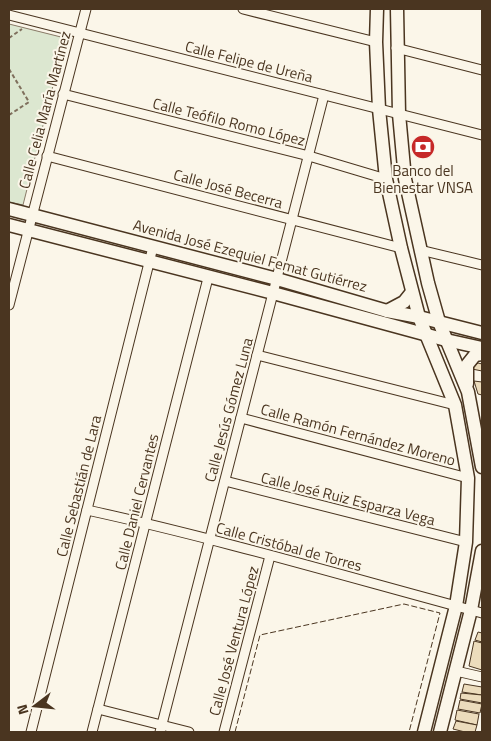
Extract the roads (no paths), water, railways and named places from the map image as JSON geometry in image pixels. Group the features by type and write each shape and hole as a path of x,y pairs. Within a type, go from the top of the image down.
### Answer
{"street":[{"name":"Calle Celia María Martínez","path":"9,304 86,9"},
{"path":"243,9 376,42"},
{"path":"377,9 378,109 386,180 419,317 455,405 468,478 466,542 456,606 424,732"},
{"path":"397,9 396,48 399,114 405,179 420,250 440,322 477,413 482,467"},
{"name":"Calle Felipe de Ureña","path":"9,15 482,135"},
{"path":"396,48 482,70"},
{"name":"Calle Teófilo Romo López","path":"63,94 309,156 386,180"},
{"name":"Calle Jesús Gómez Luna","path":"160,729 324,95"},
{"name":"Calle José Becerra","path":"47,156 401,248"},
{"name":"Avenida José Ezequiel Femat Gutiérrez","path":"9,209 277,279 387,311 482,333"},
{"name":"Avenida José Ezequiel Femat Gutiérrez","path":"9,225 482,348"},
{"name":"Calle Sebastián de Lara","path":"31,732 153,247"},
{"path":"420,250 482,265"},
{"name":"Calle Daniel Cervantes","path":"92,732 208,278"},
{"path":"387,311 404,302 412,292"},
{"path":"468,392 467,365 475,355 482,354"},
{"path":"257,355 455,405"},
{"name":"Calle Ramón Fernández Moreno","path":"241,418 468,478"},
{"name":"Calle José Ruiz Esparza Vega","path":"224,481 466,542"},
{"name":"Calle Cristóbal de Torres","path":"87,510 209,539 477,612"},
{"path":"440,732 456,671 477,612 482,550"},
{"name":"Calle José Ventura López","path":"224,732 270,556"},
{"path":"456,671 482,678"},
{"path":"98,709 160,729 189,732"}],"place":[{"name":"Banco del Bienestar VNSA","path":"423,147"}]}
